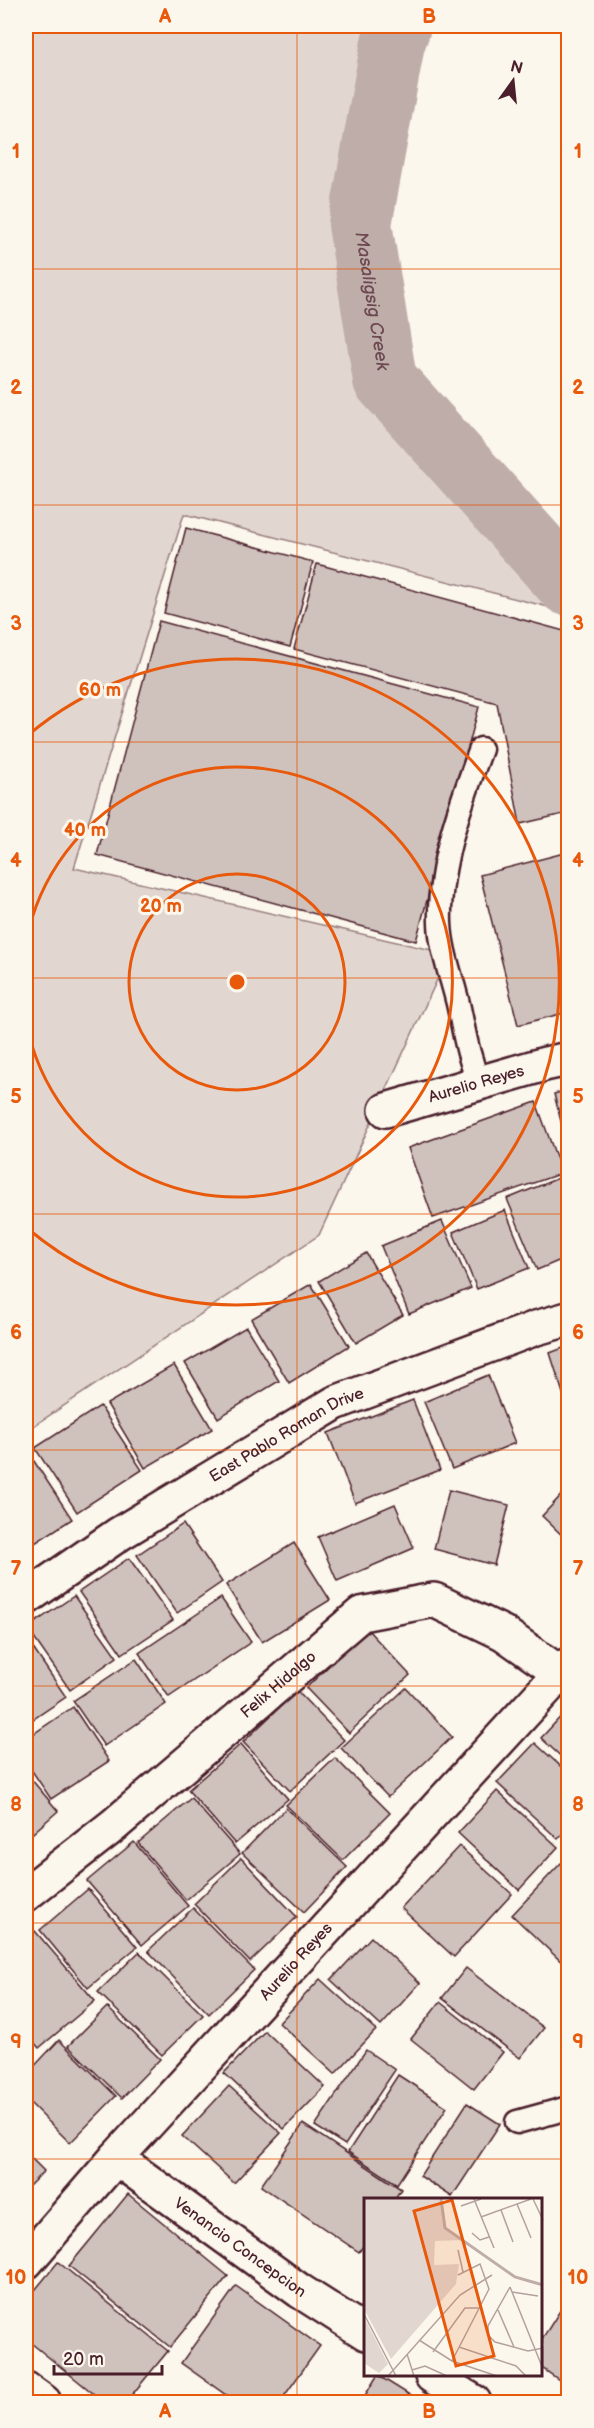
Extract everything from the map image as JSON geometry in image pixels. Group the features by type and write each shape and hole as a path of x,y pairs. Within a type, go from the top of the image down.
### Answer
{"street":[{"name":"Aurelio Reyes","path":"386,1110 568,1059"},
{"name":"East Pablo Roman Drive","path":"26,1598 119,1534 335,1402 568,1318"},
{"name":"Felix Hidalgo","path":"26,1894 114,1825 361,1614 434,1600 503,1633 564,1669"},
{"name":"Aurelio Reyes","path":"26,2262 116,2158 564,1669"},
{"name":"Venancio Concepcion","path":"116,2158 300,2290 364,2332"},
{"path":"434,2377 474,2403"},
{"path":"26,2388 44,2403"}],"lane":[{"path":"479,1083 467,1052 459,1008 444,952 440,923 443,876 465,793 481,749"},
{"path":"516,2122 568,2108"}],"shaded area":[{"path":"26,26 399,26 393,43 360,224 385,380 568,584 568,612 184,514 74,868 449,954 319,1235 26,1431"}],"building":[{"path":"186,528 313,562 290,647 164,613"},
{"path":"317,564 568,632 568,813 520,824 497,703 294,649"},
{"path":"159,621 479,707 416,941 97,855"},
{"path":"568,852 568,1012 518,1025 480,875"},
{"path":"568,1090 568,1149 554,1094"},
{"path":"536,1102 562,1173 433,1218 408,1148"},
{"path":"566,1175 568,1181 568,1257 537,1270 507,1199"},
{"path":"505,1210 529,1268 477,1289 453,1232"},
{"path":"442,1221 471,1288 409,1314 381,1246"},
{"path":"366,1253 403,1315 356,1343 319,1281"},
{"path":"311,1284 349,1346 289,1383 251,1319"},
{"path":"246,1327 279,1381 218,1418 185,1363"},
{"path":"568,1346 568,1409 550,1353"},
{"path":"174,1365 212,1429 145,1468 107,1404"},
{"path":"488,1375 515,1443 452,1469 424,1402"},
{"path":"413,1400 440,1470 355,1503 328,1433"},
{"path":"100,1406 142,1470 77,1512 35,1448"},
{"path":"28,1452 72,1519 35,1543 26,1529 26,1453"},
{"path":"568,1488 568,1541 542,1516"},
{"path":"449,1490 509,1505 494,1565 434,1549"},
{"path":"395,1504 414,1548 337,1581 318,1537"},
{"path":"183,1524 222,1582 177,1613 137,1555"},
{"path":"294,1543 330,1600 262,1642 226,1585"},
{"path":"129,1558 173,1620 122,1654 79,1592"},
{"path":"74,1596 117,1657 70,1690 27,1628"},
{"path":"221,1598 251,1642 169,1697 139,1653"},
{"path":"367,1629 410,1675 349,1733 306,1688"},
{"path":"26,1638 66,1697 26,1724"},
{"path":"136,1659 166,1704 104,1746 73,1701"},
{"path":"406,1688 452,1737 388,1797 341,1748"},
{"path":"297,1691 344,1740 290,1791 243,1742"},
{"path":"73,1707 109,1761 51,1799 26,1762 26,1739"},
{"path":"568,1709 568,1763 541,1738"},
{"path":"535,1743 568,1773 568,1827 558,1839 497,1783"},
{"path":"241,1744 288,1799 235,1844 188,1790"},
{"path":"335,1758 390,1813 343,1860 286,1805"},
{"path":"26,1773 58,1811 26,1839"},
{"path":"497,1791 558,1847 519,1890 458,1833"},
{"path":"191,1798 240,1854 186,1900 138,1843"},
{"path":"286,1808 347,1867 304,1912 242,1853"},
{"path":"134,1842 188,1906 142,1945 87,1881"},
{"path":"459,1846 512,1894 454,1957 401,1908"},
{"path":"241,1858 297,1917 250,1962 194,1904"},
{"path":"561,1863 568,1869 568,1968 512,1915"},
{"path":"88,1889 137,1947 88,1988 40,1930"},
{"path":"193,1908 254,1970 209,2014 148,1951"},
{"path":"35,1931 95,2001 39,2048 26,2033 26,1940"},
{"path":"371,1937 420,1983 381,2026 331,1980"},
{"path":"139,1952 203,2015 162,2055 98,1992"},
{"path":"466,1968 544,2028 520,2058 442,1998"},
{"path":"320,1979 376,2030 335,2074 279,2023"},
{"path":"440,2002 503,2052 474,2089 411,2039"},
{"path":"107,2007 160,2059 122,2098 68,2046"},
{"path":"265,2031 325,2087 284,2129 224,2073"},
{"path":"59,2040 116,2096 70,2143 26,2099 26,2075"},
{"path":"366,2050 395,2070 345,2145 315,2126"},
{"path":"398,2075 447,2107 397,2184 348,2152"},
{"path":"229,2086 281,2133 234,2183 182,2136"},
{"path":"467,2103 500,2124 452,2197 420,2176"},
{"path":"303,2124 401,2189 395,2198 364,2198 364,2245 359,2252 261,2186"},
{"path":"26,2153 44,2171 26,2189"},
{"path":"128,2194 228,2276 170,2347 69,2266"},
{"path":"58,2262 168,2351 126,2402 104,2402 26,2339 26,2301"},
{"path":"236,2286 320,2346 280,2402 236,2402 181,2363"},
{"path":"568,2298 568,2386 543,2369 543,2337"},
{"path":"376,2377 381,2377 421,2402 361,2402"}],"waterway":[{"name":"Masaligsig Creek","path":"399,26 393,43 360,224 385,380 568,584"}]}
